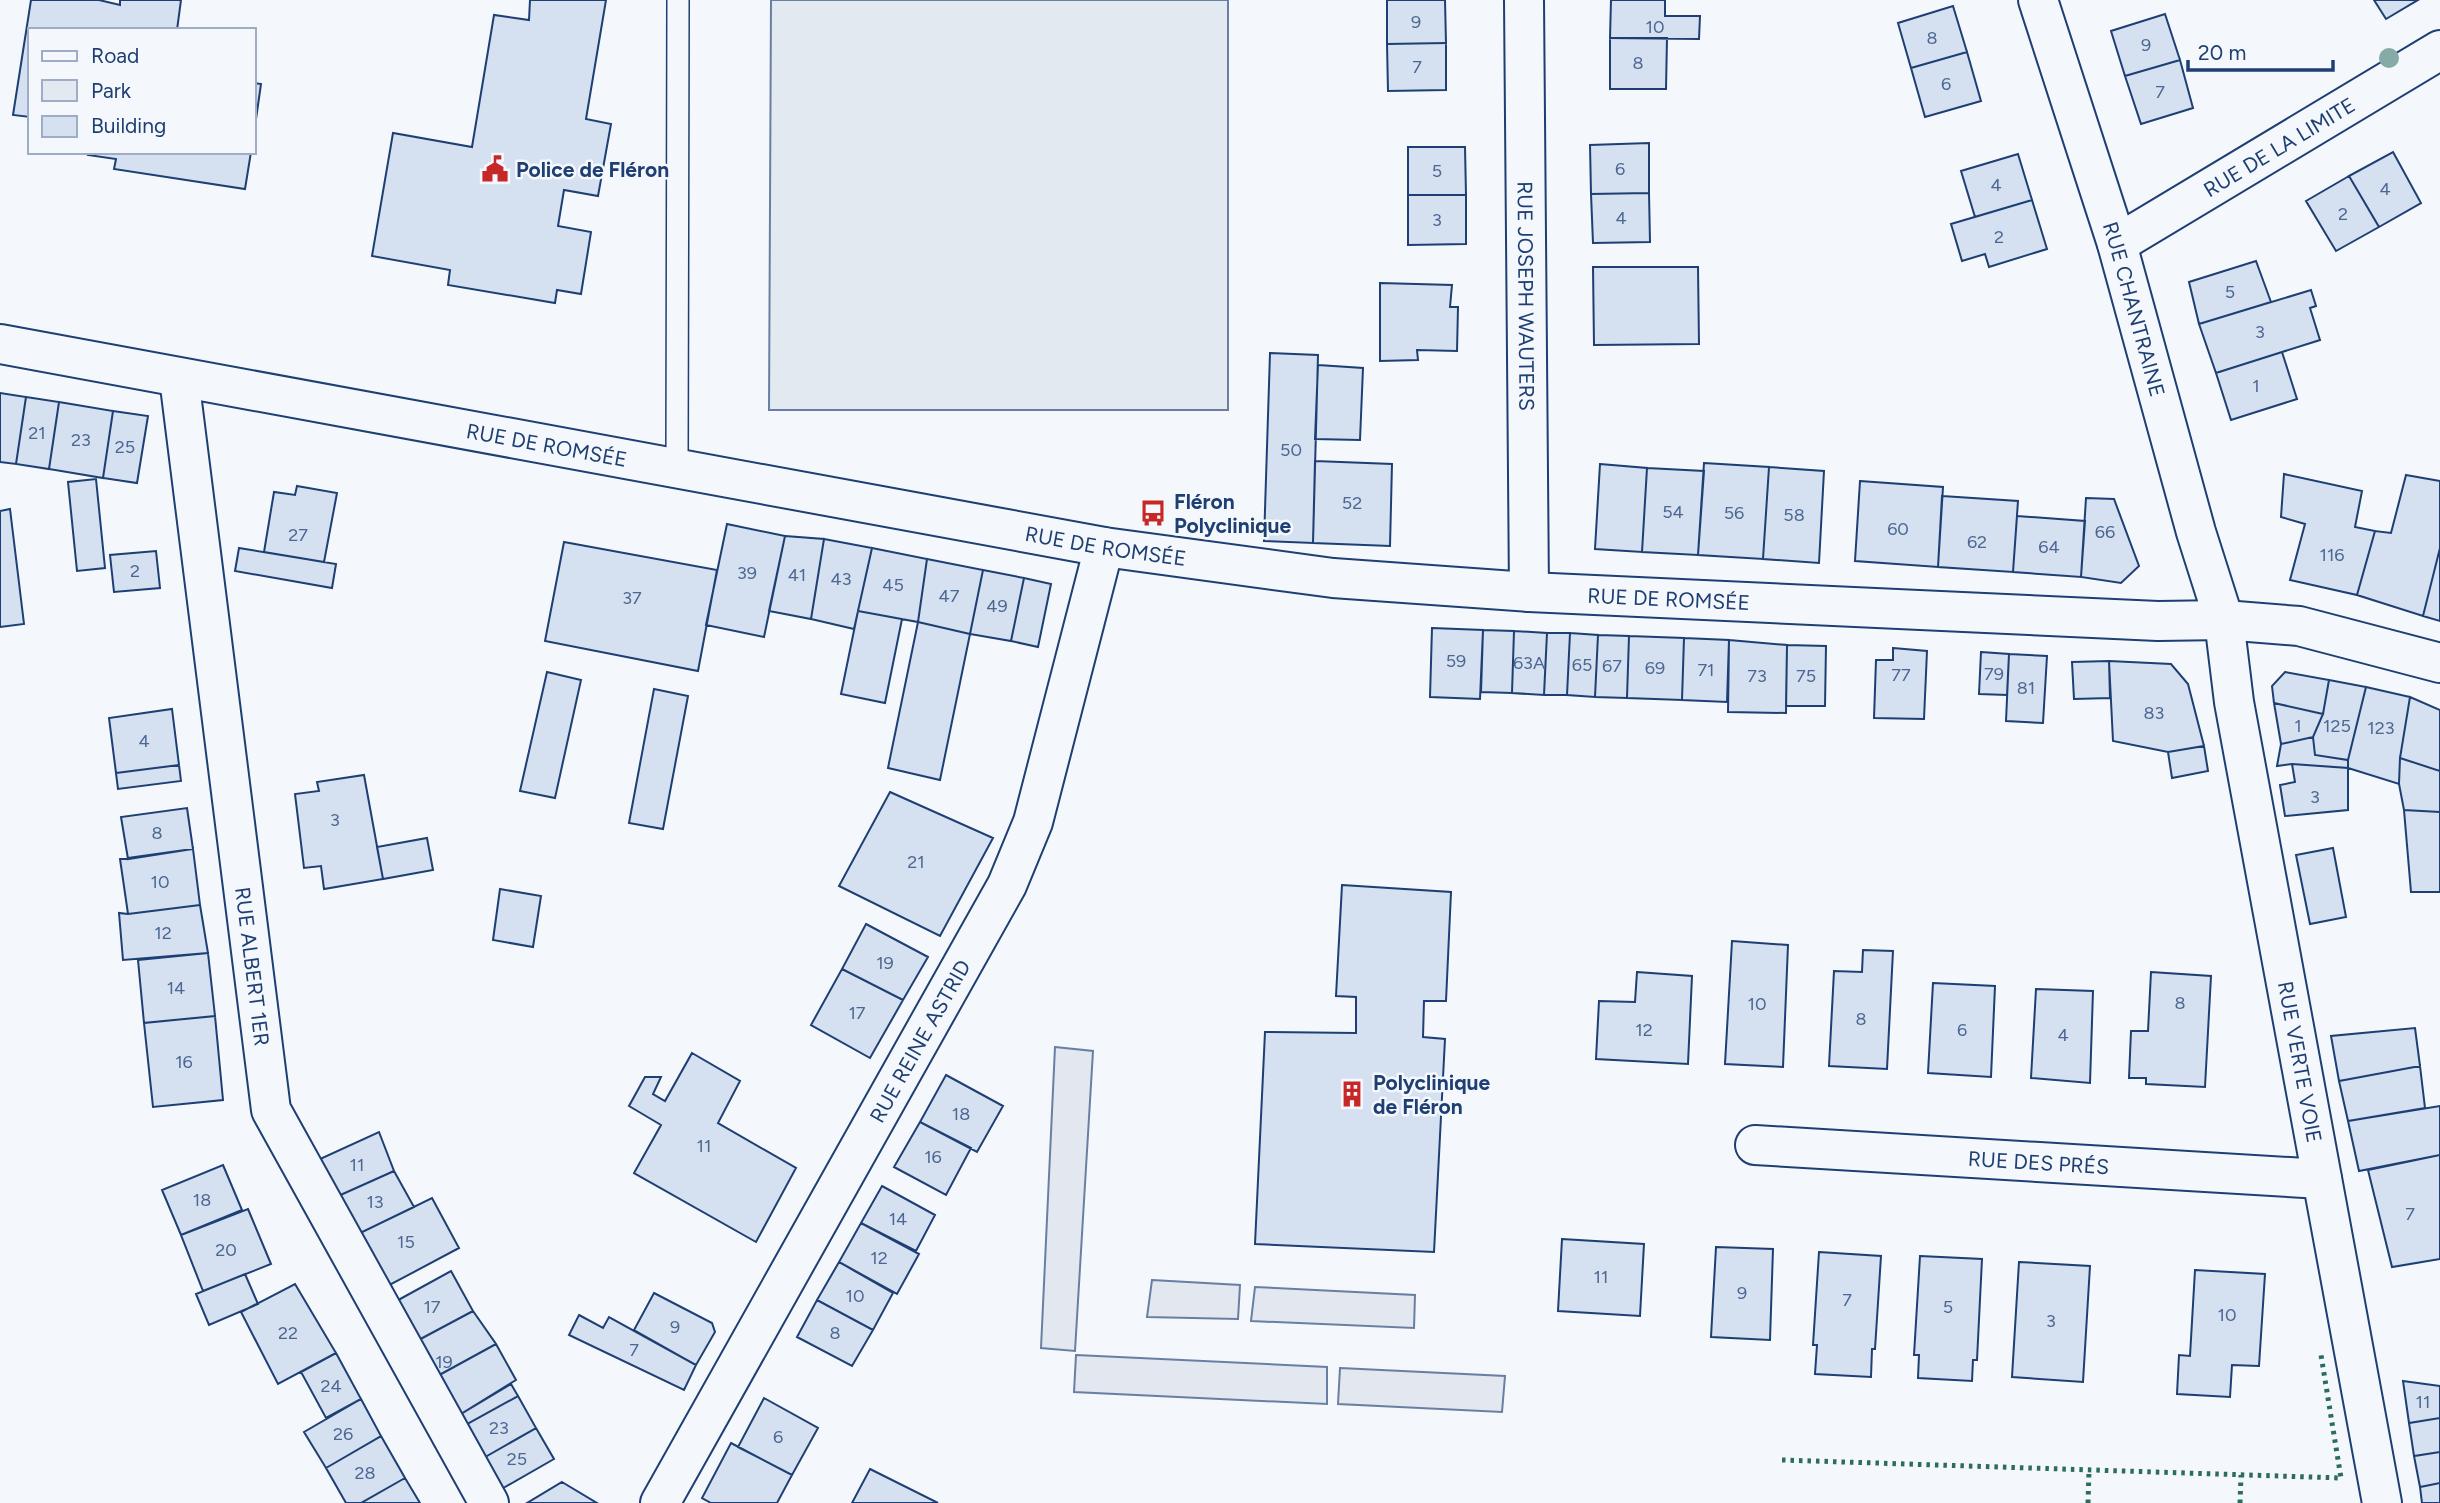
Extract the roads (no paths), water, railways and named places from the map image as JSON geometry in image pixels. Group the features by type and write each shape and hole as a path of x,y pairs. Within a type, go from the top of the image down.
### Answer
{"street":[{"name":"RUE JOSEPH WAUTERS","path":"1524,0 1530,592"},
{"name":"RUE CHANTRAINE","path":"2038,0 2117,244 2196,532 2224,620"},
{"name":"RUE DE LA LIMITE","path":"2117,244 2440,50"},
{"name":"RUE DE ROMSÉE","path":"0,344 1104,547 1333,578 1530,592 2144,621 2224,620 2299,626 2440,663"},
{"name":"RUE ALBERT 1ER","path":"178,378 271,1110 489,1503"},
{"name":"RUE REINE ASTRID","path":"660,1503 1007,885 1033,822 1104,547"},
{"name":"RUE VERTE VOIE","path":"2224,620 2234,702 2382,1503"},
{"name":"RUE DES PRÉS","path":"1755,1145 2322,1179"}],"lane":[{"path":"677,469 678,0"}],"place":[{"name":"Police de Fléron","path":"495,169"},
{"name":"Fléron Polyclinique","path":"1153,513"},
{"name":"Polyclinique de Fléron","path":"1352,1094"}]}
